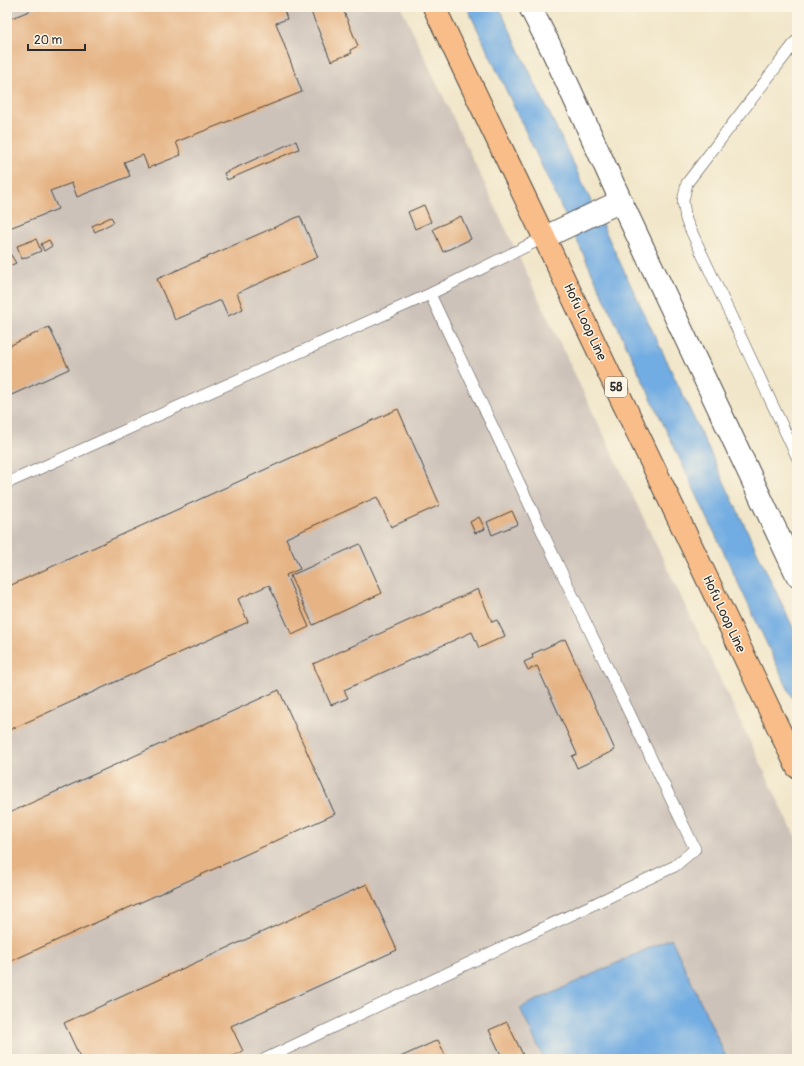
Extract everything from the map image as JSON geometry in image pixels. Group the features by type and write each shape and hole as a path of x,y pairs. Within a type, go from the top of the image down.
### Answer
{"main road":[{"name":"Hofu Loop Line","path":"434,7 797,767"}],"street":[{"path":"530,7 553,52 616,203 797,575"},
{"path":"545,237 616,203"}],"lane":[{"path":"797,40 686,183 683,201 686,220 797,457"},
{"path":"7,483 430,294 545,237"},
{"path":"265,1059 675,866 695,849 558,565 430,294"}],"shaded area":[{"path":"7,7 401,7 797,840 797,1059 7,1059"}],"water":[{"path":"467,7 499,7 797,636 797,708"},
{"path":"671,938 727,1059 544,1059 520,1008"}],"building":[{"path":"39,7 283,7 287,19 276,23 302,92 176,142 181,155 148,168 143,155 124,162 130,176 77,197 72,183 50,191 58,209 7,229 7,20"},
{"path":"309,7 342,7 358,46 350,50 352,53 331,61"},
{"path":"296,141 299,149 227,180 224,173"},
{"path":"424,205 431,222 415,229 408,212"},
{"path":"300,216 318,257 237,293 243,309 228,316 221,300 175,320 157,279"},
{"path":"461,216 471,239 443,252 433,229"},
{"path":"111,217 114,222 95,232 92,226"},
{"path":"36,239 41,251 22,259 17,246"},
{"path":"49,240 52,246 44,251 41,244"},
{"path":"11,255 16,263 7,267 7,257"},
{"path":"49,327 69,369 7,397 7,347"},
{"path":"398,409 440,505 391,527 377,497 286,538 300,569 286,575 309,627 292,635 269,585 238,599 248,622 7,731 7,587"},
{"path":"512,511 518,524 492,535 487,522"},
{"path":"479,517 485,529 475,533 470,522"},
{"path":"360,544 382,593 313,625 290,576"},
{"path":"478,589 492,622 497,620 505,636 479,648 472,632 344,690 348,698 331,705 313,664"},
{"path":"565,639 615,750 577,768 572,756 577,754 537,666 528,670 524,662 533,658 532,654"},
{"path":"279,690 335,814 7,963 7,814"},
{"path":"367,884 397,950 231,1026 243,1051 226,1059 81,1059 64,1023"},
{"path":"507,1022 525,1059 503,1059 489,1030"},
{"path":"438,1040 447,1059 396,1059"}]}
